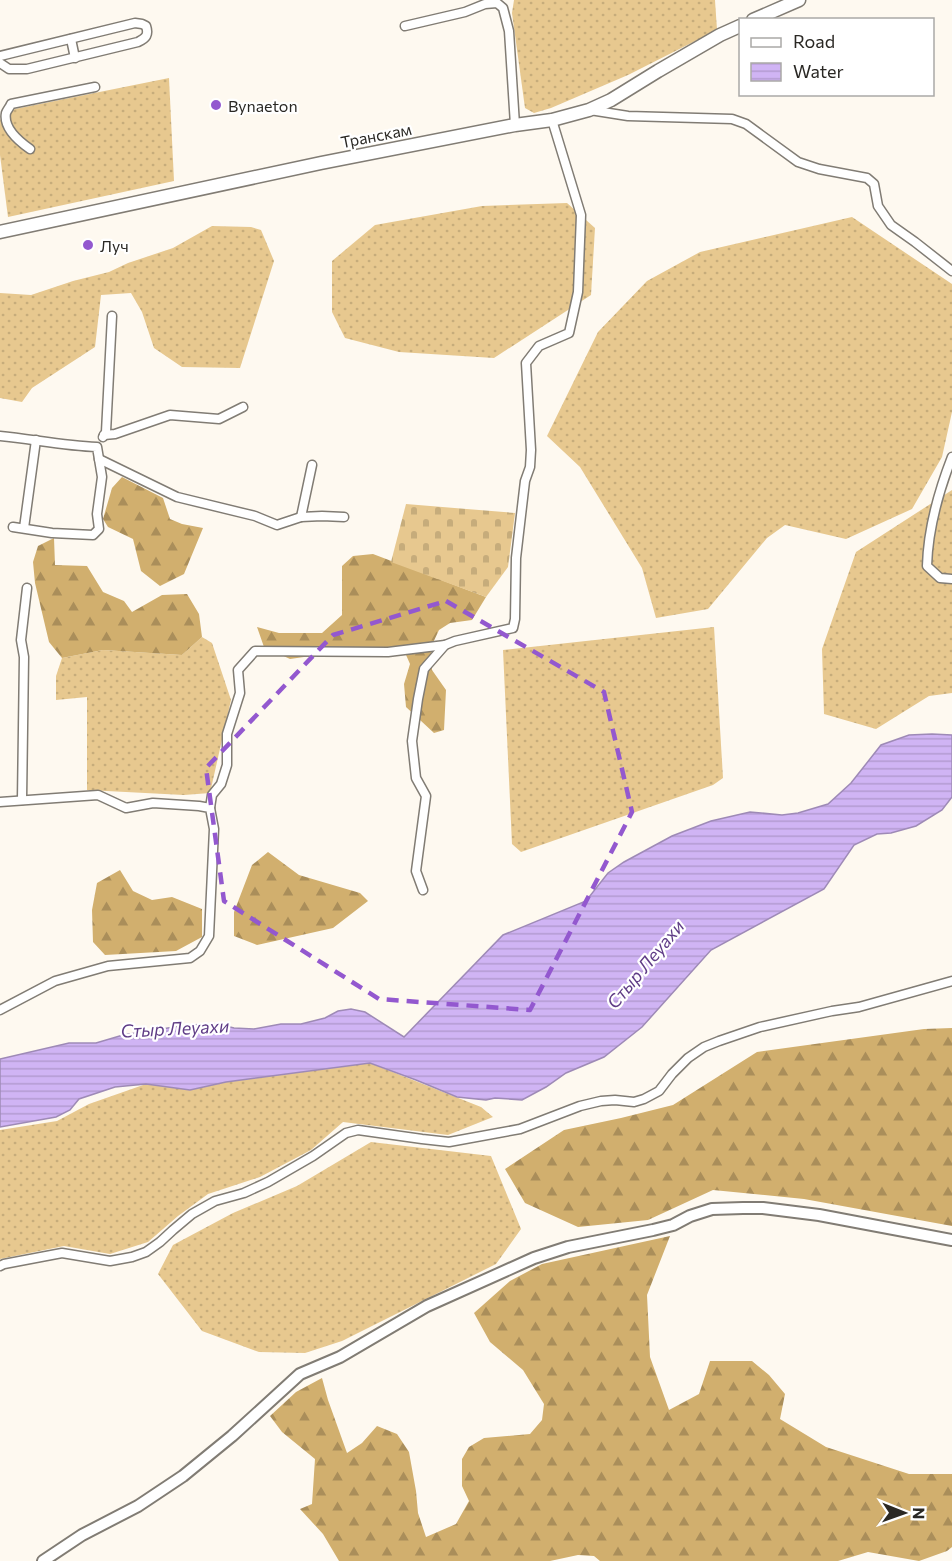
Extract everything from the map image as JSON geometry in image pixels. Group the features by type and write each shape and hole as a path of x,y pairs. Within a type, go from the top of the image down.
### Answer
{"highway":[{"path":"758,18 799,0"},
{"name":"Транскам","path":"0,232 321,163 515,125 552,120 589,110 611,100 679,59 739,27"}],"main road":[{"path":"43,1561 82,1535 138,1506 183,1476 232,1436 300,1374 340,1357 427,1306 534,1257 567,1247 653,1230 712,1209 763,1208 819,1215 952,1240"}],"street":[{"path":"405,26 465,12 485,4 496,3 502,8 509,31 515,125"},
{"path":"0,56 135,23 146,26 148,30 145,39 138,42 27,69 9,69 0,63"},
{"path":"71,39 75,58"},
{"path":"30,149 17,139 3,114 11,104 95,87"},
{"path":"589,110 628,116 732,119 746,124 798,162 819,169 867,178 874,184 878,206 891,225 952,271"},
{"path":"0,1010 55,981 108,966 190,958 200,951 209,936 214,829 210,808 212,795 221,784 227,765 227,734 240,693 238,670 255,651 388,652 445,645 513,628 516,558 531,450 526,363 538,346 569,333 578,292 581,215 552,120"},
{"path":"13,527 52,533 93,535 99,529 98,514 102,477 97,447 106,432 112,316"},
{"path":"104,435 115,434 170,415 219,419 243,407"},
{"path":"0,436 97,447"},
{"path":"24,528 36,440"},
{"path":"952,457 939,490 928,546 927,566 940,578 952,579"},
{"path":"99,459 177,497 255,516 277,525 302,517 344,517"},
{"path":"302,517 312,465"},
{"path":"22,800 24,657 21,640 27,588"},
{"path":"423,890 416,871 426,796 416,778 412,741 424,669 445,645"},
{"path":"0,802 98,795 126,808 153,803 210,808"},
{"path":"0,1266 62,1253 110,1261 132,1257 146,1252 160,1242 192,1214 215,1201 268,1182 313,1156 346,1133 358,1130 449,1142 520,1129 580,1106 601,1101 634,1102 659,1091 688,1058 704,1047 719,1041 760,1027 859,1007 952,981"}],"highlighted area":[{"path":"446,601 604,692 632,812 530,1010 379,999 224,901 206,768 333,635"}],"green space":[{"path":"514,0 715,0 717,30 628,75 534,113 525,108 512,13"},
{"path":"169,78 174,181 8,217 0,155 0,120 15,109"},
{"path":"567,203 595,228 591,295 494,358 399,352 345,338 332,312 332,261 375,225 482,206"},
{"path":"852,217 952,284 952,412 942,457 912,509 846,539 785,525 767,538 708,609 656,618 642,568 580,467 547,436 598,332 647,281 700,252"},
{"path":"212,226 251,227 261,230 274,261 240,368 182,367 154,348 142,312 131,293 101,295 95,347 32,388 22,402 0,398 0,293 31,295 109,272 173,248"},
{"path":"122,477 163,498 170,519 203,528 184,574 160,586 141,571 133,539 108,527 103,519 112,488"},
{"path":"952,490 952,693 929,696 876,729 824,714 822,649 856,552"},
{"path":"406,504 515,513 508,567 486,597 391,562"},
{"path":"54,538 55,565 87,566 103,592 124,601 132,612 162,595 187,594 199,614 202,637 182,655 103,650 62,658 49,642 35,583 33,562 38,546"},
{"path":"373,554 486,597 472,620 450,623 439,630 431,647 432,670 446,690 444,730 434,733 406,707 404,684 410,664 403,648 374,647 290,659 264,647 257,627 279,633 322,633 342,615 342,566 353,556"},
{"path":"714,627 723,778 713,785 521,852 512,844 503,650"},
{"path":"202,637 212,643 231,700 210,793 184,795 87,790 87,697 56,700 56,676 62,658 103,650 182,655"},
{"path":"268,852 299,875 360,893 368,901 333,928 257,945 234,936 234,912 252,865"},
{"path":"120,870 133,891 152,900 172,897 202,909 202,937 176,951 105,955 93,942 92,910 97,883"},
{"path":"952,1028 952,1226 804,1199 713,1190 648,1220 578,1227 525,1203 505,1169 564,1130 673,1105 757,1052 924,1029"},
{"path":"370,1063 481,1107 493,1117 448,1135 343,1122 311,1150 260,1177 208,1194 148,1242 110,1254 64,1246 0,1259 0,1130 57,1121 89,1104 146,1084 190,1090 226,1082"},
{"path":"371,1142 491,1156 521,1229 496,1264 342,1341 305,1353 259,1352 202,1331 158,1274 173,1245 233,1213 297,1186"},
{"path":"670,1236 647,1295 650,1357 669,1410 699,1394 710,1361 752,1361 769,1375 785,1394 780,1419 826,1447 909,1474 952,1474 952,1547 919,1561 868,1552 838,1561 600,1561 594,1556 578,1555 550,1561 339,1561 323,1534 300,1509 312,1504 315,1459 282,1432 270,1416 296,1392 322,1378 347,1453 362,1443 377,1426 397,1434 409,1452 418,1513 426,1537 456,1524 469,1501 462,1486 462,1459 469,1447 484,1438 530,1434 542,1420 544,1404 523,1370 490,1342 474,1313 510,1281 542,1264"}],"water":[{"name":"Стыр Леуахи","path":"909,735 952,735 952,797 942,810 916,826 891,833 877,834 854,845 824,889 711,950 642,1027 604,1057 566,1073 522,1100 457,1097 370,1063 226,1082 190,1090 146,1084 115,1087 79,1099 70,1110 56,1117 0,1127 0,1059 69,1043 96,1043 123,1035 187,1025 218,1024 254,1029 281,1024 301,1024 325,1018 338,1011 351,1009 365,1012 404,1037 503,935 586,901 608,873 624,862 672,836 711,821 750,812 782,815 798,813 828,804 851,783 881,745"}],"place":[{"name":"Bynaeton","path":"216,105"},
{"name":"Луч","path":"88,245"}]}
